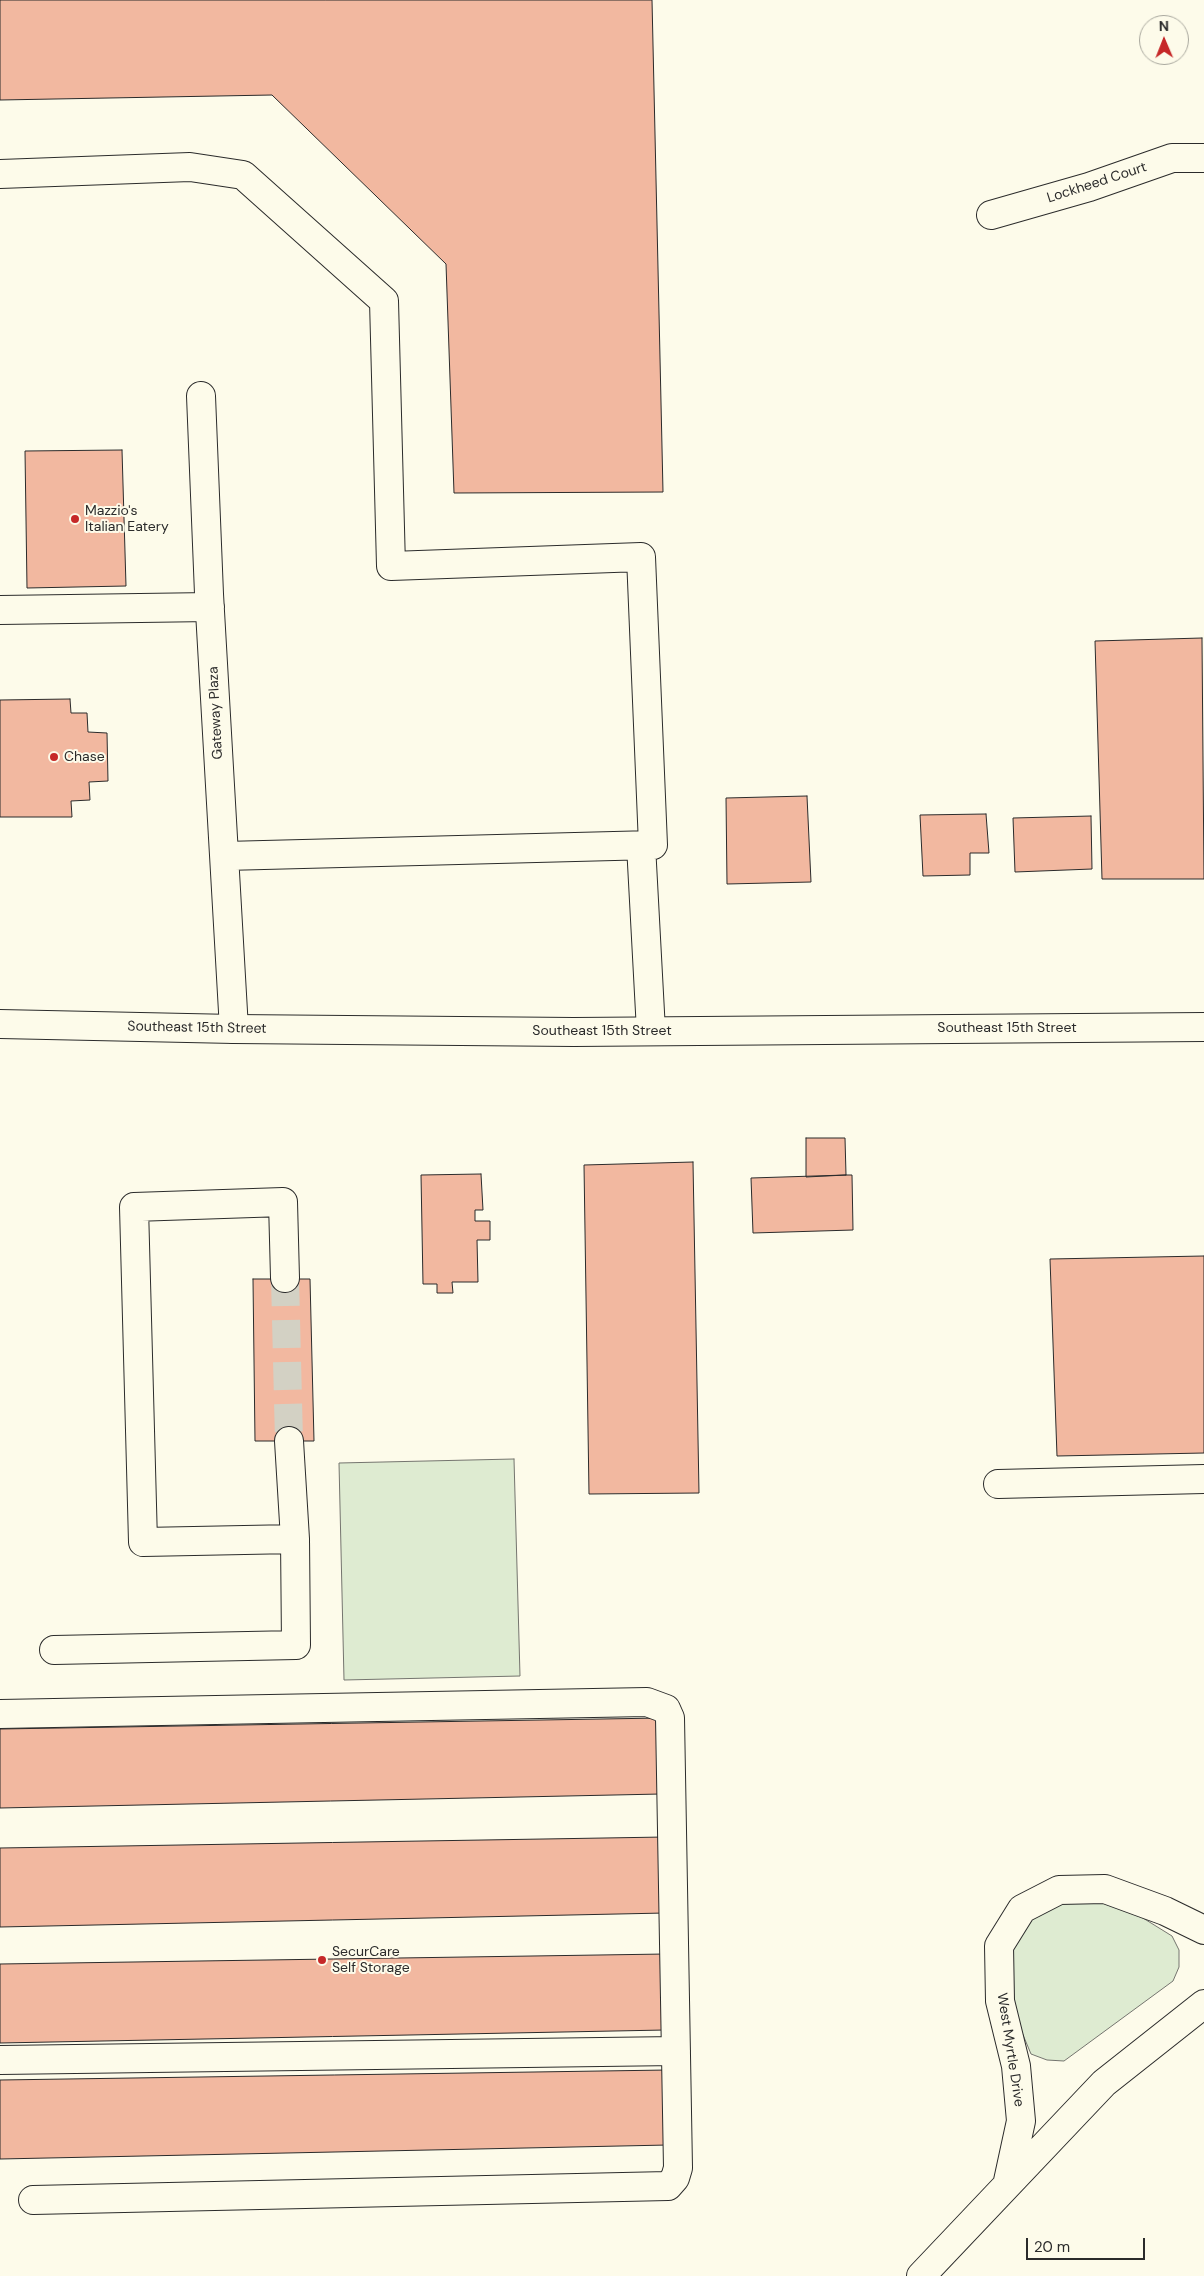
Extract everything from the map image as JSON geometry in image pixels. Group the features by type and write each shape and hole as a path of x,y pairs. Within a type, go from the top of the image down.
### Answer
{"main road":[{"name":"Lockheed Court","path":"991,215 1089,187 1172,158 1204,158"},
{"path":"0,174 190,167 243,174 384,301 391,566 641,557 653,845 225,856"},
{"name":"Gateway Plaza","path":"201,396 210,607 234,1029"},
{"path":"0,610 210,607"},
{"path":"641,845 651,1031"},
{"name":"Southeast 15th Street","path":"0,1024 234,1029 651,1031 1204,1027"},
{"path":"285,1278 283,1202 134,1207 143,1542 295,1539"},
{"path":"54,1650 296,1645 295,1539 289,1442"},
{"path":"998,1484 1204,1479"},
{"path":"0,1714 647,1702 666,1709 670,1718 678,2168 675,2178 668,2186 33,2200"},
{"name":"West Myrtle Drive","path":"1008,2181 1021,2121 1016,2066 1000,2001 999,1946 1022,1909 1059,1890 1105,1889 1165,1911 1204,1930"},
{"path":"920,2276 1008,2181 1104,2082 1204,2004"},
{"path":"0,2060 676,2050"}],"green space":[{"path":"514,1459 520,1676 344,1680 339,1463"},
{"path":"1103,1898 1130,1910 1172,1936 1179,1950 1179,1967 1173,1981 1064,2061 1047,2060 1031,2054 1008,1999 1007,1953 1023,1925 1053,1904"}],"building":[{"path":"0,0 652,0 663,492 454,493 446,264 272,95 0,100"},
{"name":"Mazzio's Italian Eatery","path":"122,450 126,586 27,588 25,451"},
{"path":"1202,638 1204,879 1102,879 1095,641"},
{"name":"Chase","path":"70,699 71,713 87,713 88,732 107,733 108,781 89,782 90,800 71,801 72,817 0,817 0,700"},
{"path":"807,796 811,882 727,884 726,798"},
{"path":"986,814 989,853 970,853 970,875 923,876 920,815"},
{"path":"1091,816 1092,869 1015,872 1013,818"},
{"path":"806,1138 845,1138 846,1175 806,1177"},
{"path":"693,1162 699,1493 589,1494 584,1165"},
{"path":"481,1174 483,1210 475,1210 475,1221 490,1221 490,1240 477,1240 478,1282 452,1282 453,1293 437,1293 437,1284 423,1284 421,1175"},
{"path":"852,1175 853,1230 753,1233 751,1178"},
{"path":"1204,1256 1204,1453 1057,1456 1050,1259"},
{"path":"253,1279 310,1279 314,1441 255,1441"},
{"path":"662,1718 661,1794 0,1808 0,1729"},
{"path":"665,1837 665,1913 0,1927 0,1848"},
{"path":"666,1954 665,2030 0,2043 0,1964"},
{"path":"668,2070 668,2145 0,2159 0,2080"}],"tunnel":[{"path":"285,1278 289,1441"}],"place":[{"name":"Mazzio's Italian Eatery","path":"75,519"},
{"name":"Chase","path":"54,757"},
{"name":"SecurCare Self Storage","path":"322,1960"}]}
